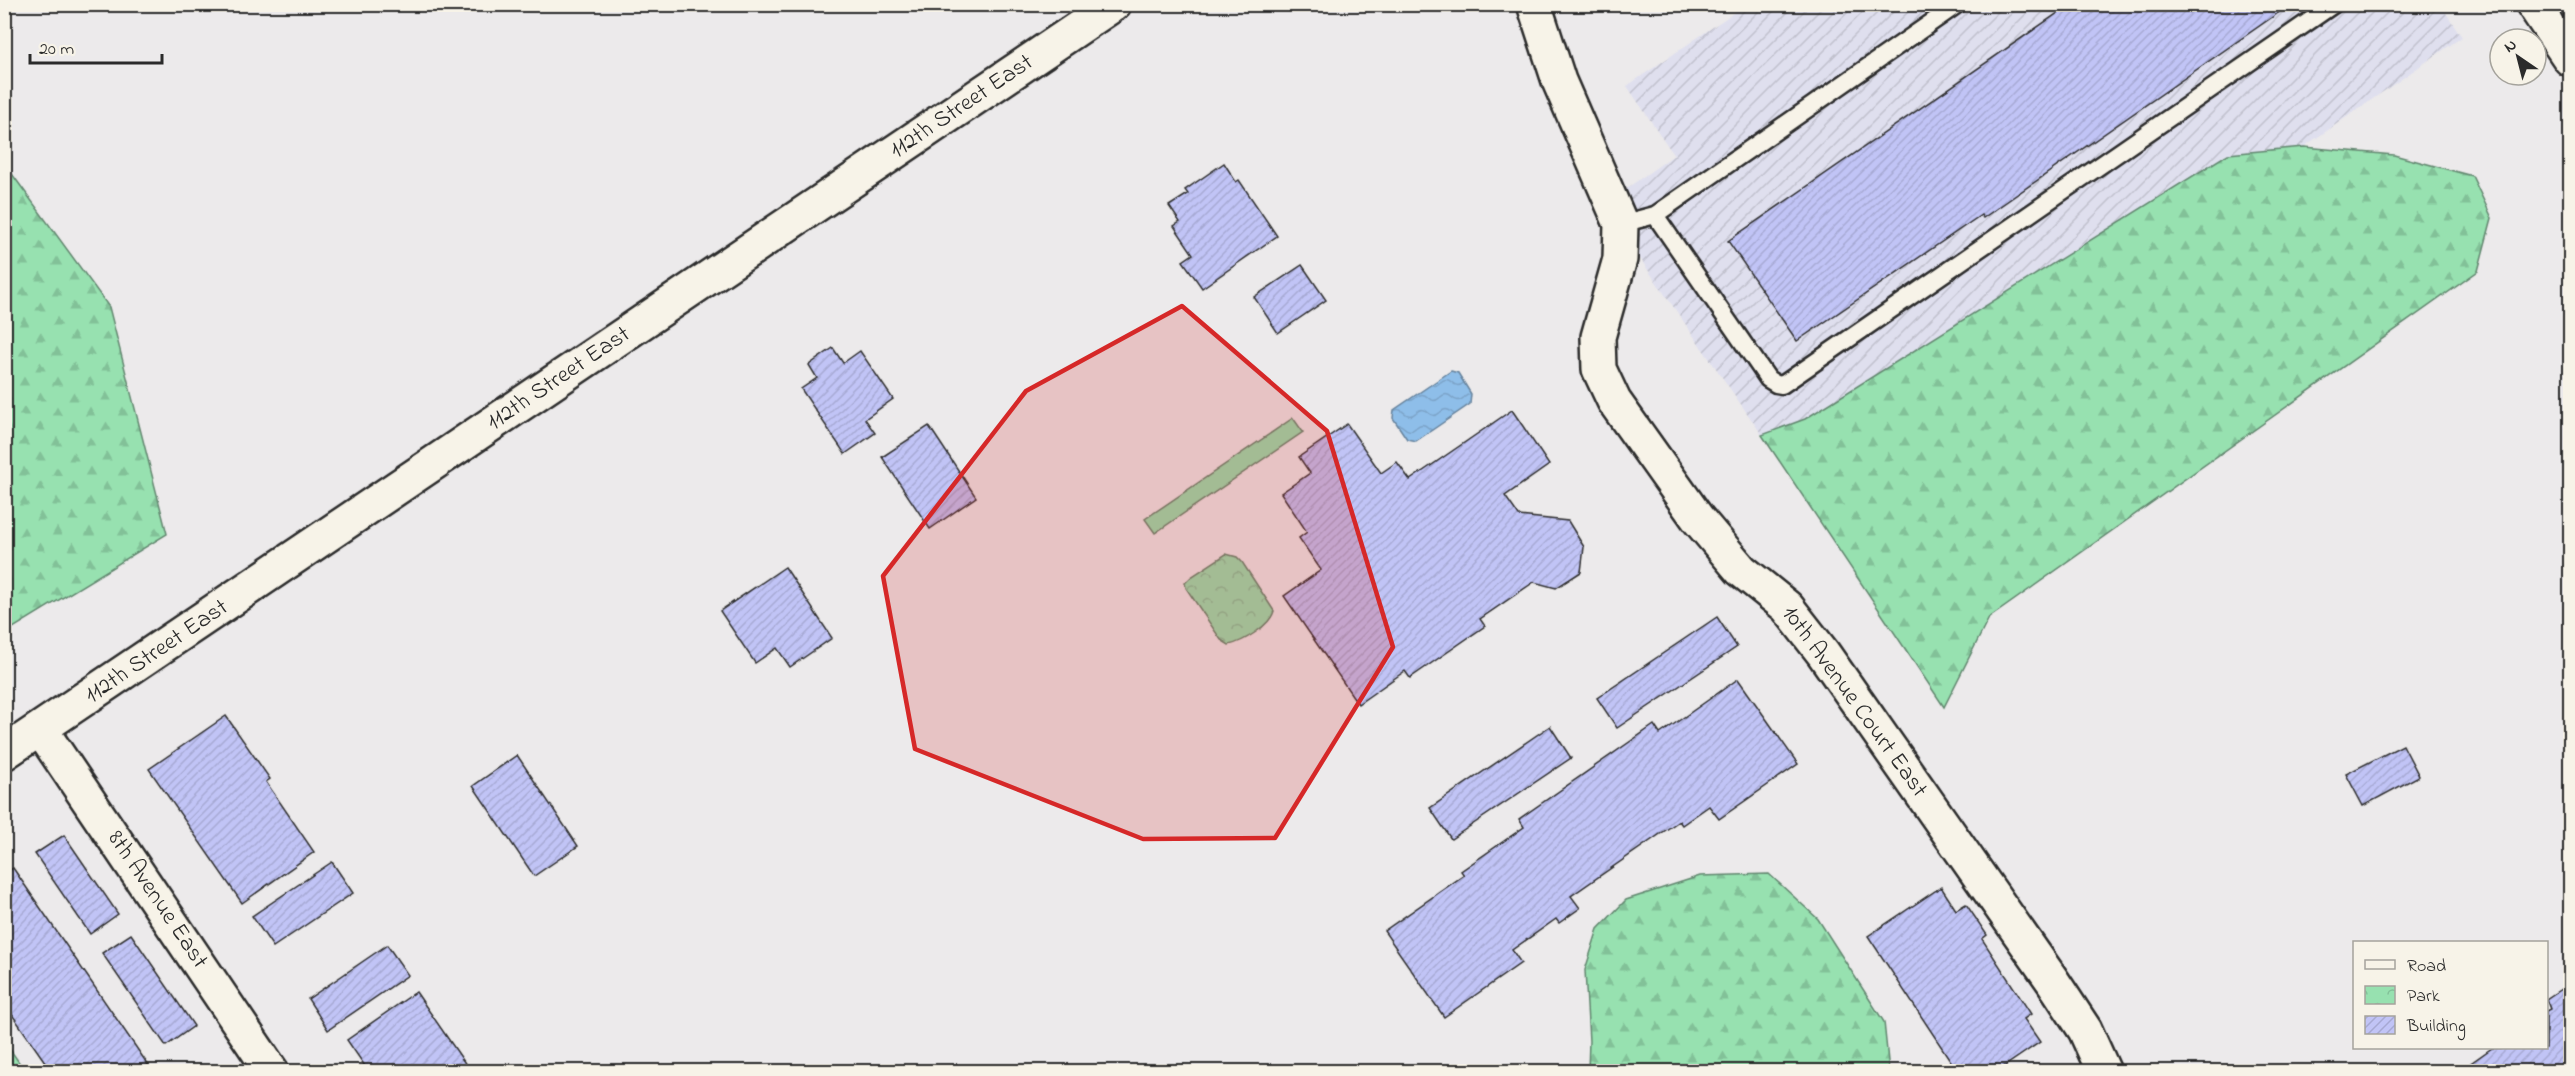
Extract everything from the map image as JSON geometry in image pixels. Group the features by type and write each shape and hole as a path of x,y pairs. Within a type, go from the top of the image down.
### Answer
{"street":[{"name":"112th Street East","path":"4,753 1114,4"},
{"name":"10th Avenue Court East","path":"1534,4 1558,81 1621,224 1620,259 1598,337 1599,369 1614,401 1698,519 1741,570 1788,607 1823,653 2052,980 2085,1030 2104,1071"},
{"path":"2533,4 2571,59"},
{"name":"8th Avenue East","path":"41,729 272,1071"}],"lane":[{"path":"1621,224 1655,214 1958,4"},
{"path":"1655,214 1768,379 1776,384 1782,384 2334,4"}],"highlighted area":[{"path":"1182,306 1327,431 1393,647 1275,838 1143,839 915,749 883,576 1026,391"}],"shaded area":[{"path":"2440,4 2462,37 1803,494 1603,205 1674,155 1627,86 1745,5"}],"green space":[{"path":"2304,147 2394,155 2472,176 2492,218 2478,271 1989,618 1944,707 1762,435 1805,419 2228,154"},
{"path":"4,163 109,307 167,534 5,633"},
{"path":"1293,418 1303,432 1155,533 1145,519"},
{"path":"1226,554 1237,557 1242,562 1274,611 1267,622 1255,632 1229,645 1221,640 1186,588 1185,583"},
{"path":"1769,874 1818,919 1884,1022 1889,1071 1588,1071 1589,1041 1585,970 1598,929 1626,900 1700,876"},
{"path":"5,1042 25,1071 5,1071"}],"water":[{"path":"1451,371 1458,373 1471,394 1470,404 1416,441 1407,439 1393,418 1394,410"}],"building":[{"path":"2071,4 2291,4 1983,218 1981,215 1797,341 1728,241"},
{"path":"1224,163 1236,182 1239,180 1277,236 1202,288 1183,261 1193,254 1174,226 1180,222 1169,206 1188,194 1185,190"},
{"path":"1302,265 1326,300 1278,333 1254,297"},
{"path":"833,348 843,363 860,351 893,399 865,419 875,433 845,454 801,389 817,378 809,365"},
{"path":"1512,410 1549,465 1505,496 1519,516 1568,521 1584,547 1581,572 1556,588 1534,582 1480,619 1485,626 1410,678 1405,671 1358,704 1284,596 1321,570 1299,538 1307,532 1281,493 1310,473 1299,457 1347,424 1381,473 1397,462 1410,480"},
{"path":"929,426 976,497 930,529 882,457"},
{"path":"785,567 832,638 790,667 777,648 755,663 720,611"},
{"path":"1717,617 1737,647 1617,728 1597,698"},
{"path":"1738,679 1798,764 1719,819 1709,806 1682,825 1679,821 1571,896 1580,908 1559,923 1556,919 1512,950 1521,963 1444,1017 1384,931 1464,875 1461,871 1524,827 1519,819 1654,725 1660,734"},
{"path":"226,716 270,779 266,782 314,852 242,903 149,769"},
{"path":"1550,726 1571,758 1451,839 1430,808"},
{"path":"2403,745 2419,776 2363,806 2346,774"},
{"path":"517,755 578,846 534,876 473,786"},
{"path":"64,835 118,914 90,934 35,854"},
{"path":"332,862 353,893 273,947 252,916"},
{"path":"13,868 153,1072 52,1072 4,1003 4,874"},
{"path":"1941,887 1956,910 1966,904 1987,935 1982,939 2031,1014 2024,1019 2040,1042 1996,1072 1958,1072 1868,936"},
{"path":"131,934 194,1026 166,1046 102,953"},
{"path":"387,945 408,975 328,1030 308,999"},
{"path":"2567,985 2570,990 2570,1072 2458,1072 2491,1049 2548,1049 2548,1010 2550,1009 2548,998"},
{"path":"416,992 471,1072 369,1072 347,1040"}]}
